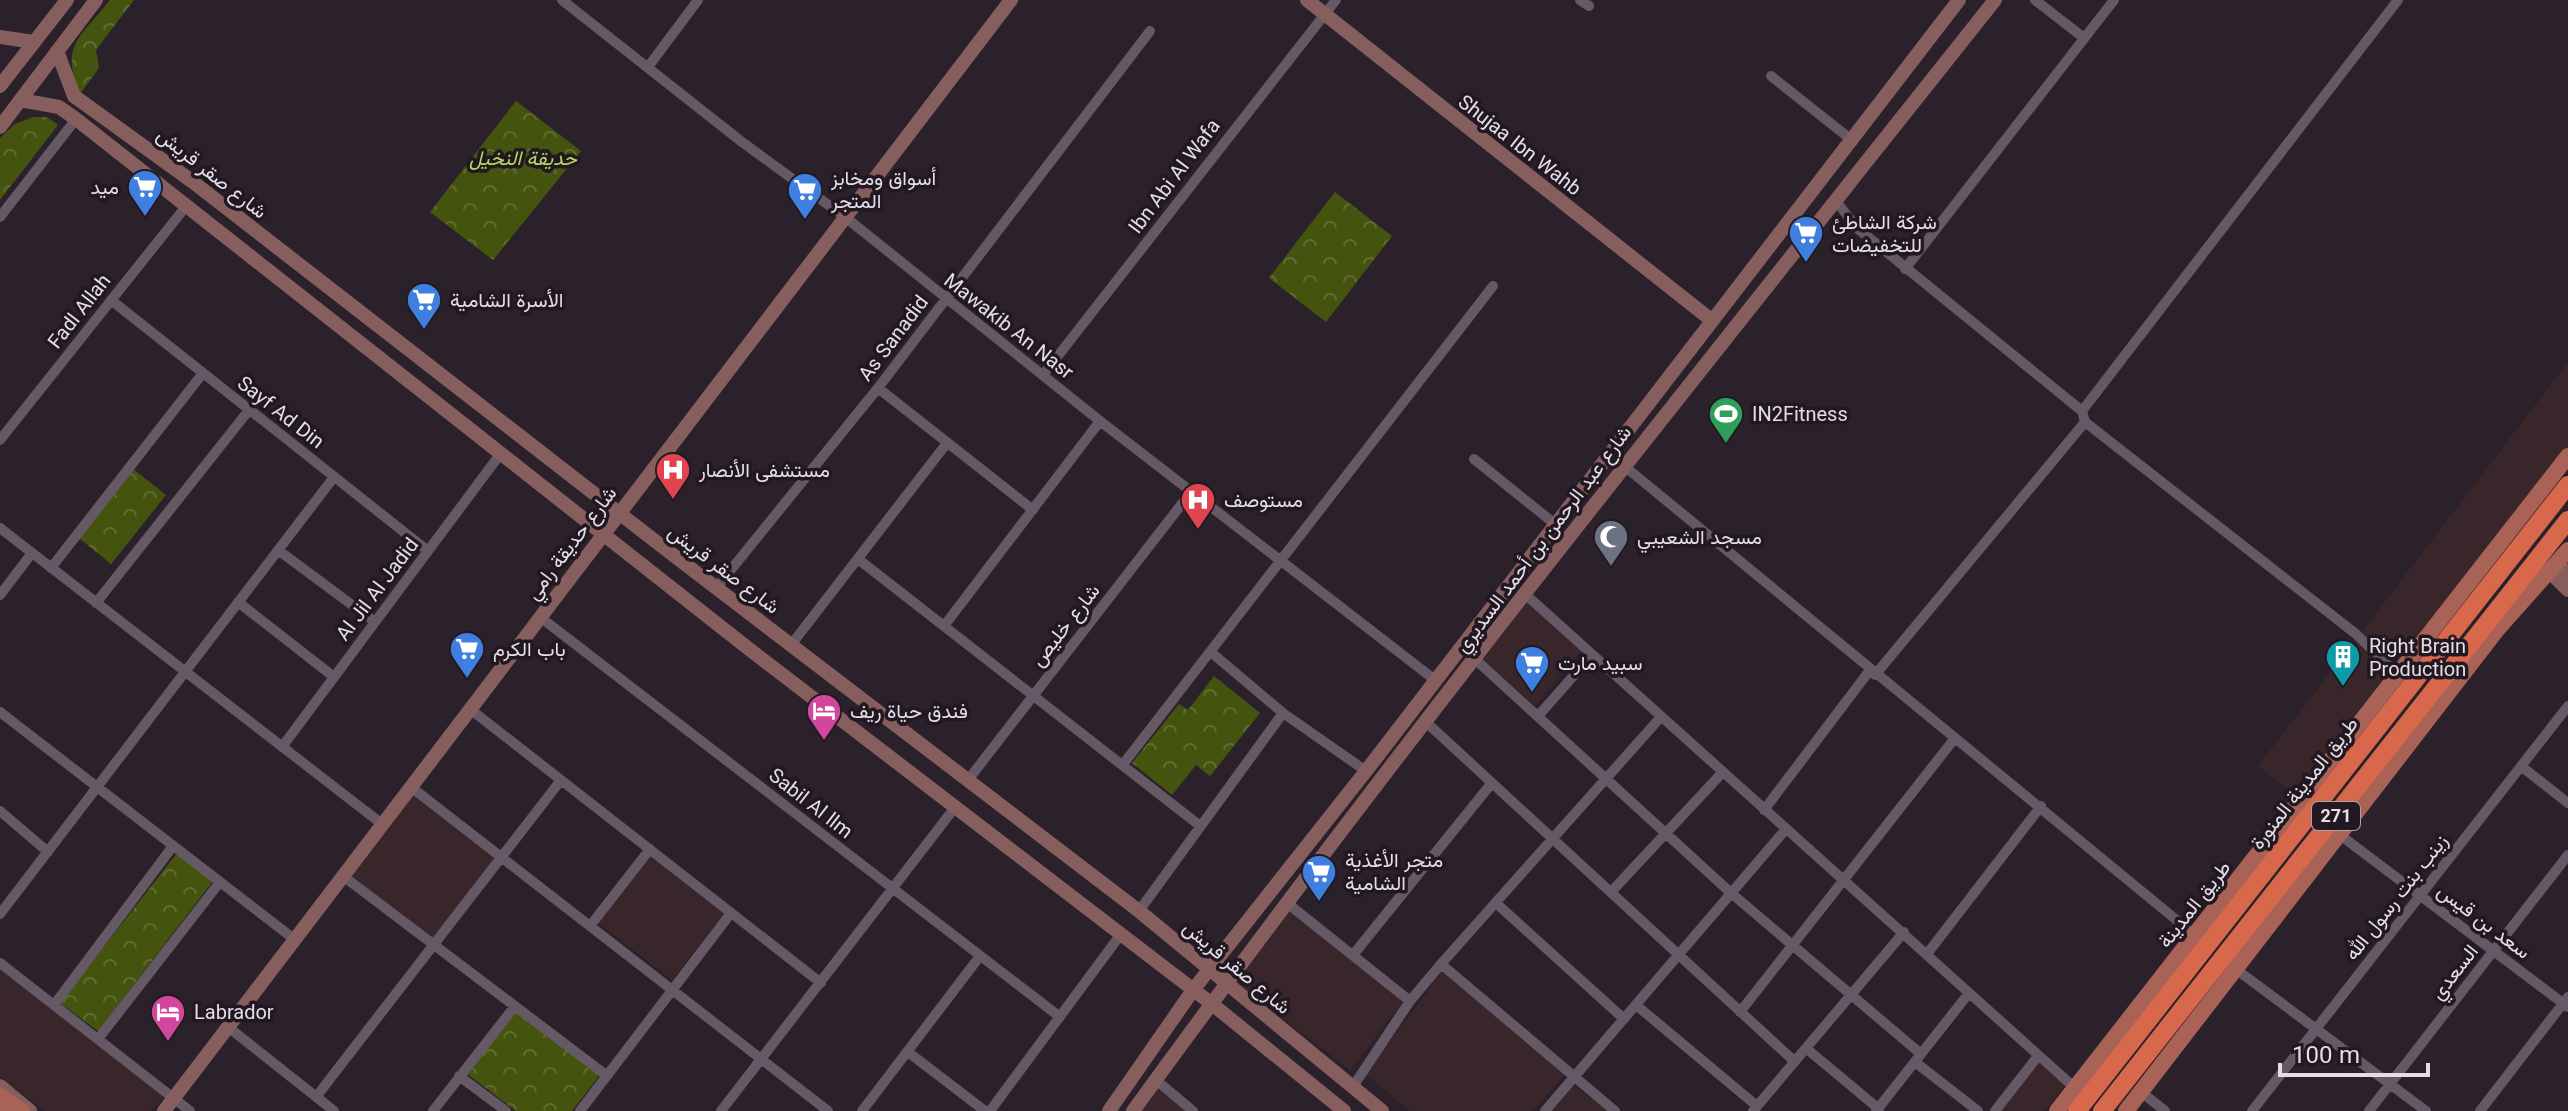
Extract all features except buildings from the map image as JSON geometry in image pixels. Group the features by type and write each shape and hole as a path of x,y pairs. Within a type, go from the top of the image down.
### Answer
{"highway":[{"name":"طريق المدينة المنورة","path":"2077,1111 2568,482"},
{"name":"271","path":"2102,1111 2300,861 2561,544 2568,522"}],"main road":[{"name":"طريق المدينة","path":"2057,1111 2568,456"},
{"path":"2126,1111 2496,631 2549,571 2561,544"},
{"path":"2241,877 2392,706"},
{"path":"2222,987 2300,861"},
{"path":"0,1096 22,1111"}],"street":[{"path":"0,86 67,0"},
{"path":"0,127 96,0"},
{"name":"Mawakib An Nasr","path":"562,0 742,142 845,217 1100,421 1435,680"},
{"path":"648,67 698,0"},
{"name":"شارع حديقة رامي","path":"164,1111 1011,0"},
{"name":"Shujaa Ibn Wahb","path":"1307,0 1710,319"},
{"name":"Ibn Abi Al Wafa","path":"1043,375 1248,108 1336,0"},
{"name":"شارع عبد الرحمن بن أحمد السديري","path":"1109,1111 1193,990 1366,771 1710,319 1853,141 1959,0"},
{"name":"شارع عبد الرحمن بن أحمد السديري","path":"1133,1111 1287,903 1623,465 1995,0"},
{"path":"2035,0 2084,38"},
{"path":"1905,269 2114,0"},
{"path":"1764,810 1872,672 2083,417 2398,0"},
{"name":"As Sanadid","path":"717,587 878,388 1150,31"},
{"path":"0,37 34,42"},
{"name":"شارع صقر قريش","path":"57,51 74,96 144,145 619,514 1139,911 1208,971 1382,1111"},
{"path":"1903,75 1923,90"},
{"path":"1771,76 1853,141"},
{"name":"شارع صقر قريش","path":"20,100 59,107 114,148 749,649 1212,1004 1338,1109"},
{"path":"0,217 76,119"},
{"path":"114,148 126,142 124,131"},
{"path":"133,163 129,153 144,145"},
{"path":"1836,201 1857,228 1905,269 2083,417 2356,634 2398,675"},
{"name":"Fadl Allah","path":"0,440 187,205"},
{"path":"1124,763 1493,286"},
{"name":"Sayf Ad Din","path":"111,300 428,551"},
{"path":"51,568 203,373"},
{"path":"878,388 1033,510"},
{"path":"96,603 249,410"},
{"path":"944,626 1100,421"},
{"path":"791,645 947,443"},
{"name":"Al Jil Al Jadid","path":"282,747 501,453"},
{"path":"1474,459 1555,524"},
{"path":"1623,465 2196,936"},
{"path":"0,914 334,477"},
{"name":"شارع خليص","path":"968,780 1191,492"},
{"path":"0,528 382,824"},
{"path":"278,550 375,622"},
{"path":"0,595 32,553"},
{"path":"858,559 1124,763 1199,825"},
{"path":"2549,571 2562,568 2568,573"},
{"path":"2549,571 2568,590"},
{"path":"1525,594 2075,1088"},
{"path":"238,602 334,677"},
{"name":"Sabil Al llm","path":"540,617 1060,1017"},
{"path":"1212,653 1283,713 1366,771"},
{"path":"1538,716 1592,655"},
{"path":"1476,660 1607,776 1731,893 1978,1111"},
{"name":"زينب بنت رسول الله","path":"2252,1111 2568,706"},
{"path":"470,709 821,983"},
{"path":"0,712 294,939"},
{"path":"1139,911 1283,713"},
{"path":"1352,1088 1410,1001 1660,718"},
{"path":"1427,723 1794,1061"},
{"path":"1740,1012 1955,738"},
{"path":"2521,766 2568,803"},
{"path":"1611,892 1722,773"},
{"path":"316,1097 561,780"},
{"path":"1353,955 1491,784"},
{"path":"411,787 828,1111"},
{"path":"721,1111 956,806"},
{"path":"1927,954 2041,806"},
{"path":"0,811 48,852"},
{"path":"1545,1111 1786,829"},
{"name":"سعد بن قيس","path":"2340,835 2566,1002"},
{"path":"54,1005 173,846"},
{"path":"590,926 650,849"},
{"name":"السعدي","path":"2369,1111 2568,855"},
{"path":"343,876 606,1075"},
{"path":"98,1039 220,882"},
{"path":"1287,903 1410,1001"},
{"path":"1496,903 1624,1019"},
{"path":"580,1111 731,913"},
{"path":"1636,1005 1755,1108 1904,932"},
{"path":"908,1052 987,1111 1121,934"},
{"path":"862,1111 980,956"},
{"path":"0,963 190,1111"},
{"path":"1441,964 1615,1111"},
{"path":"2237,970 2426,1111"},
{"path":"1807,1049 1878,1110 1969,993"},
{"path":"2480,1111 2566,1002"},
{"path":"433,1111 515,1006"},
{"path":"228,1027 334,1111"},
{"path":"1995,1111 2038,1056"},
{"path":"459,1076 506,1111"},
{"path":"1156,1080 1193,1111"},
{"path":"0,1086 30,1111"},
{"path":"2140,1091 2165,1111"}],"shaded area":[{"path":"2568,362 2568,450 2402,661 2361,633"},
{"path":"1525,600 1583,650 1535,705 1480,658"},
{"path":"2356,639 2397,672 2299,798 2258,766"},
{"path":"413,793 498,858 433,939 347,875"},
{"path":"649,855 724,913 672,980 597,922"},
{"path":"1290,910 1403,1002 1350,1070 1236,982"},
{"path":"0,968 166,1095 151,1111 45,1111 0,1077"},
{"path":"1443,971 1565,1074 1533,1111 1410,1111 1365,1074"},
{"path":"2038,1060 2065,1085 2045,1111 1998,1111"},
{"path":"1572,1084 1607,1111 1549,1111"},
{"path":"1157,1085 1189,1111 1138,1111"}],"green space":[{"path":"110,0 134,0 96,50 99,68 80,94 72,64 76,42"},
{"name":"حديقة النخيل","path":"516,101 581,151 493,260 430,212"},
{"path":"33,117 47,117 58,125 0,200 0,138 15,124"},
{"path":"1335,192 1392,236 1326,322 1269,278"},
{"path":"133,469 166,495 111,564 79,538"},
{"path":"1214,676 1260,713 1210,776 1196,765 1172,795 1132,763 1179,704 1188,710"},
{"path":"177,853 213,881 98,1031 60,1003"},
{"path":"515,1009 600,1075 572,1111 516,1111 466,1073"}],"place":[{"name":"ميد","path":"145,218"},
{"name":"أسواق ومخابز المتجر","path":"805,221"},
{"name":"شركة الشاطئ للتخفيضات","path":"1806,264"},
{"name":"الأسرة الشامية","path":"424,331"},
{"name":"IN2Fitness","path":"1726,445"},
{"name":"مستشفى الأنصار","path":"673,501"},
{"name":"مستوصف","path":"1198,531"},
{"name":"مسجد الشعيبي","path":"1611,568"},
{"name":"باب الكرم","path":"467,680"},
{"name":"Right Brain Production","path":"2343,688"},
{"name":"سبيد مارت","path":"1532,694"},
{"name":"فندق حياة ريف","path":"824,742"},
{"name":"متجر الأغذية الشامية","path":"1319,903"},
{"name":"Labrador","path":"168,1043"}]}
